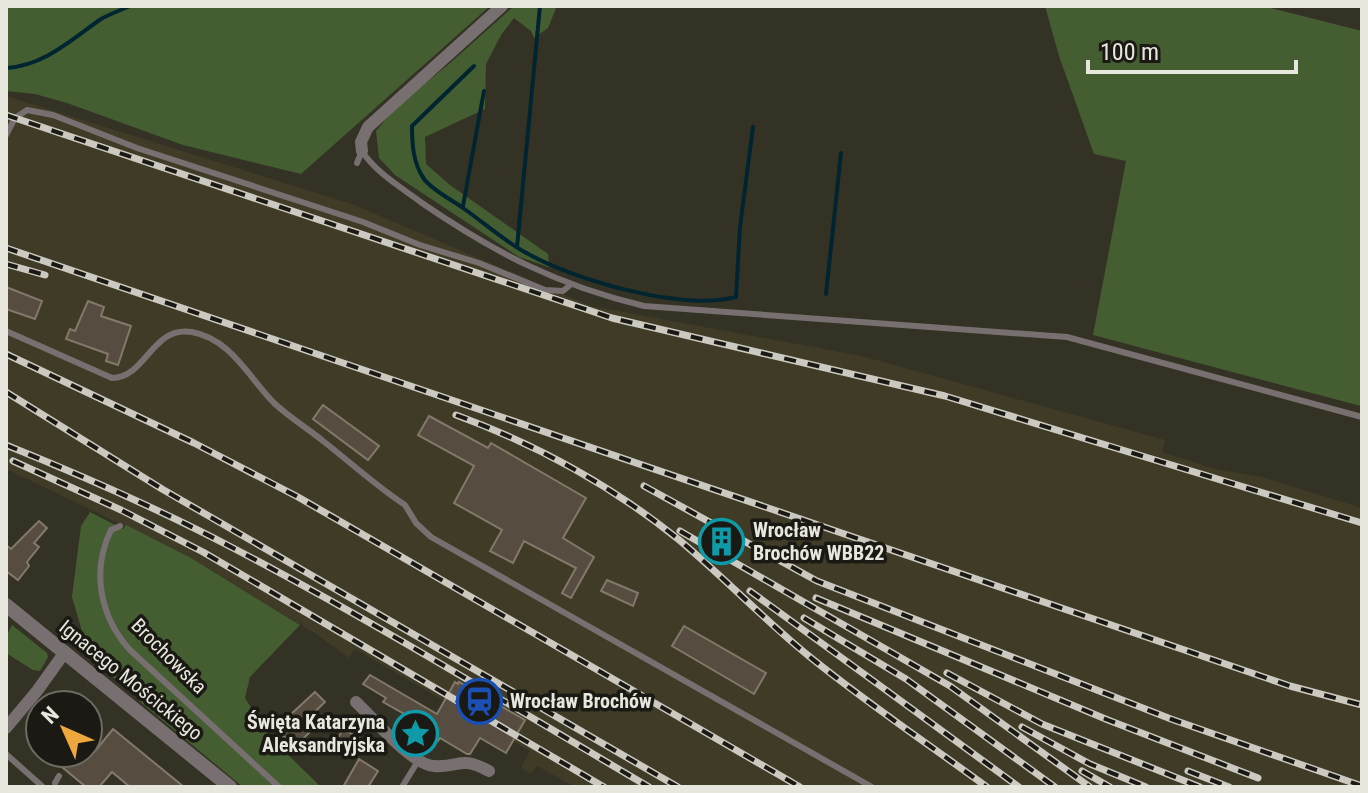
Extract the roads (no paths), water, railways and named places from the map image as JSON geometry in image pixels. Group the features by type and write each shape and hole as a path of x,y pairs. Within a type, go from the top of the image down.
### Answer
{"street":[{"path":"359,157 368,127 502,6"},
{"name":"Ignacego Mościckiego","path":"6,605 230,787"},
{"path":"6,728 65,652"},
{"path":"356,702 418,761 433,767 470,762 489,771"}],"lane":[{"path":"6,135 15,118 27,110 53,115 137,148 479,263 545,290 563,291 569,286"},
{"path":"359,157 368,160 407,192 457,226 519,263 569,286 644,306 1067,337 1362,417"},
{"path":"6,331 112,378 123,378 134,371 154,344 174,334 192,332 212,341 228,350 274,403 405,505 416,523 431,537 872,787"},
{"name":"Brochowska","path":"120,526 111,530 102,557 100,582 111,625 130,650 279,787"},
{"path":"6,754 43,787"},
{"path":"402,787 418,761"}],"waterway":[{"path":"6,68 45,57 101,19 130,6"},
{"path":"517,247 540,6"},
{"path":"474,66 412,126 415,160 424,179 523,251 569,272 627,290 686,300 736,297 740,227 753,127"},
{"path":"463,206 484,91"},
{"path":"826,294 841,153"}],"railway":[{"path":"6,115 612,318 945,396 1362,523"},
{"path":"6,248 1290,686 1362,705"},
{"path":"6,264 45,275"},
{"path":"6,354 194,443 298,497 800,787"},
{"path":"6,392 162,489 678,787"},
{"path":"456,415 544,453 627,501 695,553 810,657 987,787"},
{"path":"6,445 177,520 286,576 649,787"},
{"path":"13,461 121,510 203,552 604,787"},
{"path":"644,486 817,581 1171,719 1362,786"},
{"path":"680,531 950,686 1090,787"},
{"path":"750,591 1019,787"},
{"path":"816,598 1108,720 1258,778"},
{"path":"804,618 906,679 1055,787"},
{"path":"947,673 1042,724 1200,787"},
{"path":"1022,727 1090,764 1146,787"},
{"path":"1082,771 1110,787"},
{"path":"1188,771 1229,787"}],"place":[{"name":"Wrocław Brochów WBB22","path":"722,542"},
{"name":"Wrocław Brochów","path":"479,701"},
{"name":"Święta Katarzyna Aleksandryjska","path":"416,734"}]}
